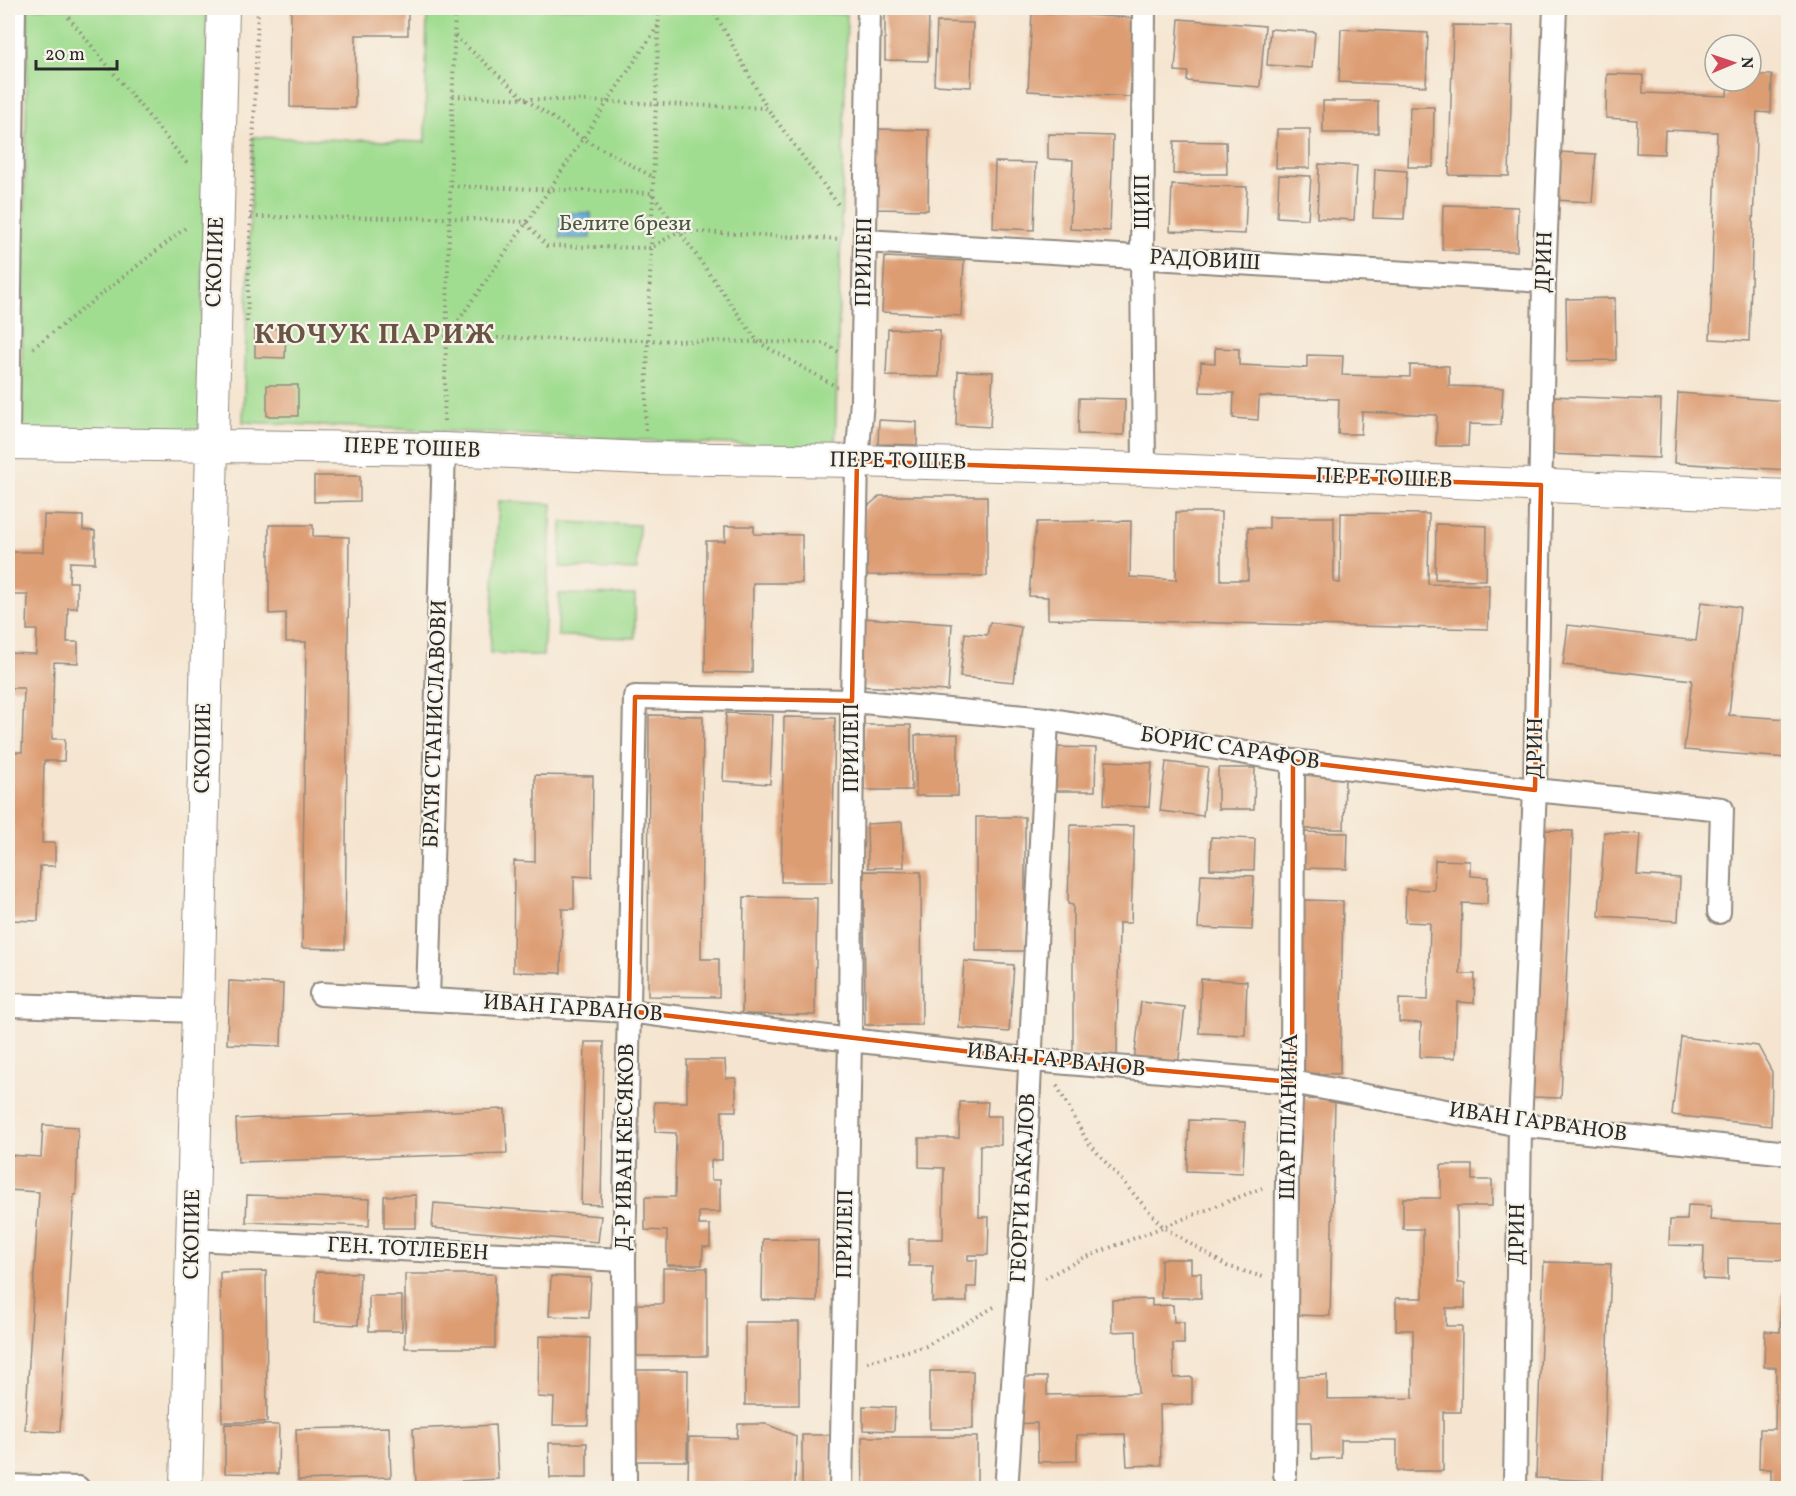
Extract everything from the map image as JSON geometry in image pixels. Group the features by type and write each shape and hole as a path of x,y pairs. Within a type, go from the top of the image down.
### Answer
{"street":[{"path":"8,433 14,8"},
{"name":"СКОПИЕ","path":"186,1488 223,8"},
{"name":"ПРИЛЕП","path":"841,1488 850,1040 852,701 857,461 863,366 869,8"},
{"name":"ЩИП","path":"1144,8 1144,469"},
{"name":"ДРИН","path":"1515,1488 1520,1125 1535,790 1544,281 1555,8"},
{"name":"РАДОВИШ","path":"865,241 1544,281"},
{"name":"ПЕРЕ ТОШЕВ","path":"8,443 444,449 644,458 1144,469 1788,496"},
{"name":"БРАТЯ СТАНИСЛАВОВИ","path":"428,999 444,449"},
{"name":"БОРИС САРАФОВ","path":"635,697 852,701 1047,719 1293,761 1535,790 1722,809 1719,912"},
{"name":"Д-Р ИВАН КЕСЯКОВ","path":"625,1488 624,1260 635,697"},
{"name":"ГЕОРГИ БАКАЛОВ","path":"1007,1477 1037,1060 1047,719"},
{"name":"ШАР ПЛАНИНА","path":"1285,1474 1287,1177 1292,1082 1293,761"},
{"name":"ИВАН ГАРВАНОВ","path":"321,994 629,1011 850,1040 1037,1060 1292,1082 1520,1125 1788,1153"},
{"path":"8,1005 198,1011"},
{"name":"ГЕН. ТОТЛЕБЕН","path":"192,1239 624,1260"},
{"path":"8,1486 78,1488"}],"path":[{"path":"9,366 218,203 62,8"},
{"path":"247,331 258,8"},
{"path":"444,449 455,8"},
{"path":"644,458 659,8"},
{"path":"712,8 767,108 865,241"},
{"path":"447,337 549,190 658,26"},
{"path":"454,36 525,99 582,138 654,177"},
{"path":"453,96 767,108"},
{"path":"451,186 652,193"},
{"path":"652,193 758,342 862,401"},
{"path":"251,217 450,218 525,222 547,246 651,248 679,231 865,241"},
{"path":"447,337 824,343 863,366"},
{"path":"1037,1060 1087,1141 1163,1227 1227,1266 1287,1285"},
{"path":"844,1368 926,1346 1079,1260 1287,1177"}],"highlighted area":[{"path":"857,461 1541,485 1535,790 1293,761 1292,1082 1031,1059 629,1011 635,697 852,701"}],"green space":[{"path":"28,8 208,8 200,435 21,432"},
{"name":"Белите брези","path":"427,8 654,8 847,14 835,449 243,422 253,137 425,142"},
{"path":"499,501 552,504 543,656 490,653"},
{"path":"562,522 639,525 637,570 560,567"},
{"path":"559,594 635,595 635,638 558,636"}],"water":[{"path":"560,213 591,213 591,238 560,238"}],"building":[{"path":"291,8 408,8 408,35 356,35 355,108 290,107"},
{"path":"885,8 929,8 928,61 885,60"},
{"path":"1032,12 1135,18 1130,97 1028,91"},
{"path":"1179,19 1265,26 1260,87 1187,81 1188,72 1175,71"},
{"path":"937,22 973,23 971,87 934,85"},
{"path":"1453,25 1513,26 1509,176 1449,175"},
{"path":"1270,29 1315,32 1312,68 1267,65"},
{"path":"1341,29 1428,33 1426,86 1339,82"},
{"path":"1607,74 1643,75 1643,93 1727,96 1727,93 1763,93 1763,75 1772,75 1771,113 1757,112 1749,341 1710,339 1717,132 1665,130 1664,154 1636,153 1637,120 1606,118"},
{"path":"1323,101 1378,101 1378,133 1323,133"},
{"path":"1410,107 1434,107 1433,167 1408,167"},
{"path":"875,129 929,130 928,210 873,209"},
{"path":"1277,129 1310,129 1310,168 1276,168"},
{"path":"1048,134 1113,136 1110,231 1070,229 1073,160 1048,159"},
{"path":"1174,141 1226,142 1227,174 1173,174"},
{"path":"1558,152 1596,154 1592,202 1554,200"},
{"path":"995,162 1036,163 1034,230 993,228"},
{"path":"1319,164 1357,166 1354,220 1317,218"},
{"path":"1375,169 1407,171 1404,219 1373,218"},
{"path":"1279,175 1311,176 1308,219 1277,217"},
{"path":"1172,185 1247,187 1245,234 1170,231"},
{"path":"1443,205 1518,207 1517,251 1442,250"},
{"path":"885,257 964,261 961,316 882,312"},
{"path":"1615,298 1616,360 1567,361 1566,299"},
{"path":"255,328 286,329 285,358 255,357"},
{"path":"888,329 940,330 939,377 886,376"},
{"path":"1215,348 1239,349 1239,365 1307,368 1307,355 1343,356 1342,375 1410,377 1410,365 1449,366 1449,386 1503,388 1501,425 1469,424 1468,446 1436,446 1437,415 1362,412 1361,434 1338,434 1339,399 1259,396 1258,420 1233,418 1234,393 1200,392 1201,362 1215,363"},
{"path":"958,371 993,372 990,427 956,425"},
{"path":"267,385 298,385 298,416 267,416"},
{"path":"1678,393 1788,401 1788,470 1674,463"},
{"path":"1549,396 1661,400 1659,458 1547,454"},
{"path":"1079,398 1125,399 1124,435 1078,434"},
{"path":"879,420 917,422 917,445 878,444"},
{"path":"314,476 360,476 360,501 314,502"},
{"path":"880,496 987,496 987,576 862,575 863,510"},
{"path":"1176,512 1221,512 1221,580 1248,580 1248,528 1269,528 1269,517 1334,517 1334,582 1340,583 1341,513 1429,514 1428,584 1489,585 1488,629 1048,619 1048,597 1029,596 1037,522 1131,521 1130,577 1176,580"},
{"path":"44,515 83,516 83,530 95,531 95,563 70,562 69,582 77,582 77,608 68,608 67,642 78,642 78,663 54,662 52,739 65,739 64,761 44,761 42,843 55,843 55,866 40,866 38,921 8,920 8,752 22,752 24,688 8,688 8,653 36,654 37,630 27,630 28,595 8,595 8,552 43,552"},
{"path":"1436,524 1487,526 1486,580 1435,579"},
{"path":"269,525 313,525 313,536 349,537 345,949 302,948 306,642 286,642 286,613 269,614"},
{"path":"725,526 754,526 754,534 802,535 802,583 753,583 752,673 705,672 706,541 725,541"},
{"path":"1701,602 1740,607 1729,715 1788,719 1788,758 1684,750 1692,680 1563,665 1568,625 1696,641"},
{"path":"862,618 952,624 948,691 858,686"},
{"path":"990,622 1021,627 1014,682 960,677 965,633 987,635"},
{"path":"726,713 773,715 770,784 723,781"},
{"path":"649,715 703,716 701,959 719,959 719,997 648,996"},
{"path":"784,717 835,718 832,882 781,882"},
{"path":"864,725 911,725 911,790 864,790"},
{"path":"958,734 958,796 916,796 915,735"},
{"path":"1054,747 1096,748 1095,791 1052,791"},
{"path":"1106,761 1152,763 1149,807 1104,805"},
{"path":"1166,762 1208,767 1203,816 1160,811"},
{"path":"1218,768 1255,768 1254,809 1218,809"},
{"path":"1301,773 1345,773 1344,829 1300,829"},
{"path":"535,775 593,776 592,877 574,876 574,909 562,909 561,973 513,972 514,861 535,862"},
{"path":"976,817 1025,817 1025,951 976,951"},
{"path":"902,822 904,867 868,868 867,824"},
{"path":"1070,825 1134,826 1131,923 1119,923 1117,1057 1073,1057 1073,905 1068,904"},
{"path":"1543,830 1573,831 1561,1098 1532,1097"},
{"path":"1298,832 1348,833 1347,869 1298,868"},
{"path":"1604,832 1640,834 1637,875 1680,878 1678,921 1599,916"},
{"path":"1211,837 1255,839 1254,870 1210,869"},
{"path":"1435,860 1470,861 1470,876 1488,877 1487,904 1462,903 1460,974 1475,974 1474,1003 1457,1002 1455,1058 1420,1057 1421,1023 1399,1022 1399,999 1428,1000 1430,923 1405,922 1406,889 1434,890"},
{"path":"864,871 921,872 922,1025 865,1025"},
{"path":"1201,874 1254,876 1252,930 1198,928"},
{"path":"744,897 817,898 815,1015 742,1014"},
{"path":"1302,900 1343,901 1340,1074 1299,1073"},
{"path":"964,961 1014,965 1009,1032 959,1028"},
{"path":"1201,979 1247,981 1245,1035 1199,1033"},
{"path":"229,981 283,984 281,1046 227,1044"},
{"path":"1141,1002 1185,1007 1178,1066 1134,1061"},
{"path":"1681,1037 1758,1046 1772,1072 1771,1126 1672,1115"},
{"path":"585,1042 604,1042 601,1205 581,1204"},
{"path":"687,1060 725,1060 726,1078 736,1078 736,1111 722,1111 722,1160 711,1160 711,1180 720,1180 720,1212 699,1212 699,1225 710,1225 710,1247 703,1247 702,1265 667,1265 667,1231 645,1230 645,1197 675,1197 676,1133 655,1132 654,1102 687,1102"},
{"path":"1299,1099 1335,1100 1330,1316 1294,1315"},
{"path":"960,1102 988,1102 987,1116 1001,1116 1001,1145 980,1145 979,1217 989,1217 988,1255 968,1255 968,1260 977,1260 976,1287 967,1287 967,1302 932,1302 933,1266 909,1266 909,1239 943,1239 944,1168 919,1167 919,1138 959,1138"},
{"path":"505,1109 507,1153 238,1162 236,1119"},
{"path":"1189,1120 1245,1122 1243,1173 1187,1171"},
{"path":"43,1125 78,1127 76,1195 74,1195 60,1432 25,1430 39,1192 8,1190 8,1155 41,1157"},
{"path":"1441,1165 1472,1165 1472,1180 1492,1180 1492,1206 1457,1206 1458,1283 1465,1283 1465,1308 1446,1308 1446,1326 1462,1326 1461,1412 1443,1412 1443,1471 1397,1471 1397,1440 1341,1440 1341,1458 1312,1459 1311,1422 1281,1422 1293,1376 1327,1375 1327,1399 1413,1398 1413,1330 1396,1330 1396,1298 1423,1298 1423,1229 1403,1229 1403,1198 1441,1198"},
{"path":"247,1195 370,1199 369,1226 246,1222"},
{"path":"416,1195 416,1228 384,1228 384,1196"},
{"path":"434,1203 601,1216 598,1242 432,1228"},
{"path":"1688,1205 1711,1206 1710,1220 1788,1223 1788,1260 1728,1258 1728,1280 1703,1279 1704,1246 1669,1245 1670,1220 1687,1220"},
{"path":"763,1239 818,1240 817,1302 762,1300"},
{"path":"1161,1259 1191,1259 1191,1273 1201,1273 1201,1298 1161,1298"},
{"path":"1544,1262 1611,1264 1603,1481 1536,1478"},
{"path":"663,1268 707,1268 707,1356 637,1356 637,1304 663,1304"},
{"path":"266,1271 267,1422 222,1422 220,1272"},
{"path":"316,1272 360,1273 358,1325 314,1323"},
{"path":"405,1274 495,1274 495,1348 405,1348"},
{"path":"551,1276 591,1278 589,1318 549,1316"},
{"path":"1781,1295 1788,1295 1788,1488 1771,1488 1771,1469 1759,1469 1760,1429 1775,1429 1776,1367 1764,1367 1765,1331 1780,1332"},
{"path":"369,1296 402,1296 402,1331 369,1331"},
{"path":"1152,1299 1152,1306 1173,1305 1174,1322 1184,1322 1184,1344 1173,1344 1174,1378 1192,1377 1192,1404 1160,1405 1161,1465 1127,1466 1125,1434 1077,1435 1077,1461 1038,1462 1037,1423 1008,1424 1024,1377 1047,1377 1047,1395 1138,1393 1136,1331 1112,1332 1112,1300"},
{"path":"745,1322 799,1322 799,1405 745,1405"},
{"path":"539,1336 590,1338 588,1425 553,1425 554,1398 538,1397"},
{"path":"629,1370 688,1370 687,1461 629,1461"},
{"path":"930,1371 973,1371 973,1429 930,1429"},
{"path":"863,1406 895,1407 894,1431 863,1430"},
{"path":"225,1424 279,1425 278,1474 225,1473"},
{"path":"738,1424 766,1424 796,1436 795,1486 688,1484 689,1437 737,1438"},
{"path":"495,1425 498,1479 416,1483 413,1429"},
{"path":"389,1427 391,1477 298,1480 296,1429"},
{"path":"802,1435 831,1435 831,1485 802,1485"},
{"path":"862,1437 977,1437 977,1488 863,1488"},
{"path":"549,1443 587,1443 587,1478 550,1478"}],"district":[{"name":"КЮЧУК ПАРИЖ","path":"375,335"}]}
